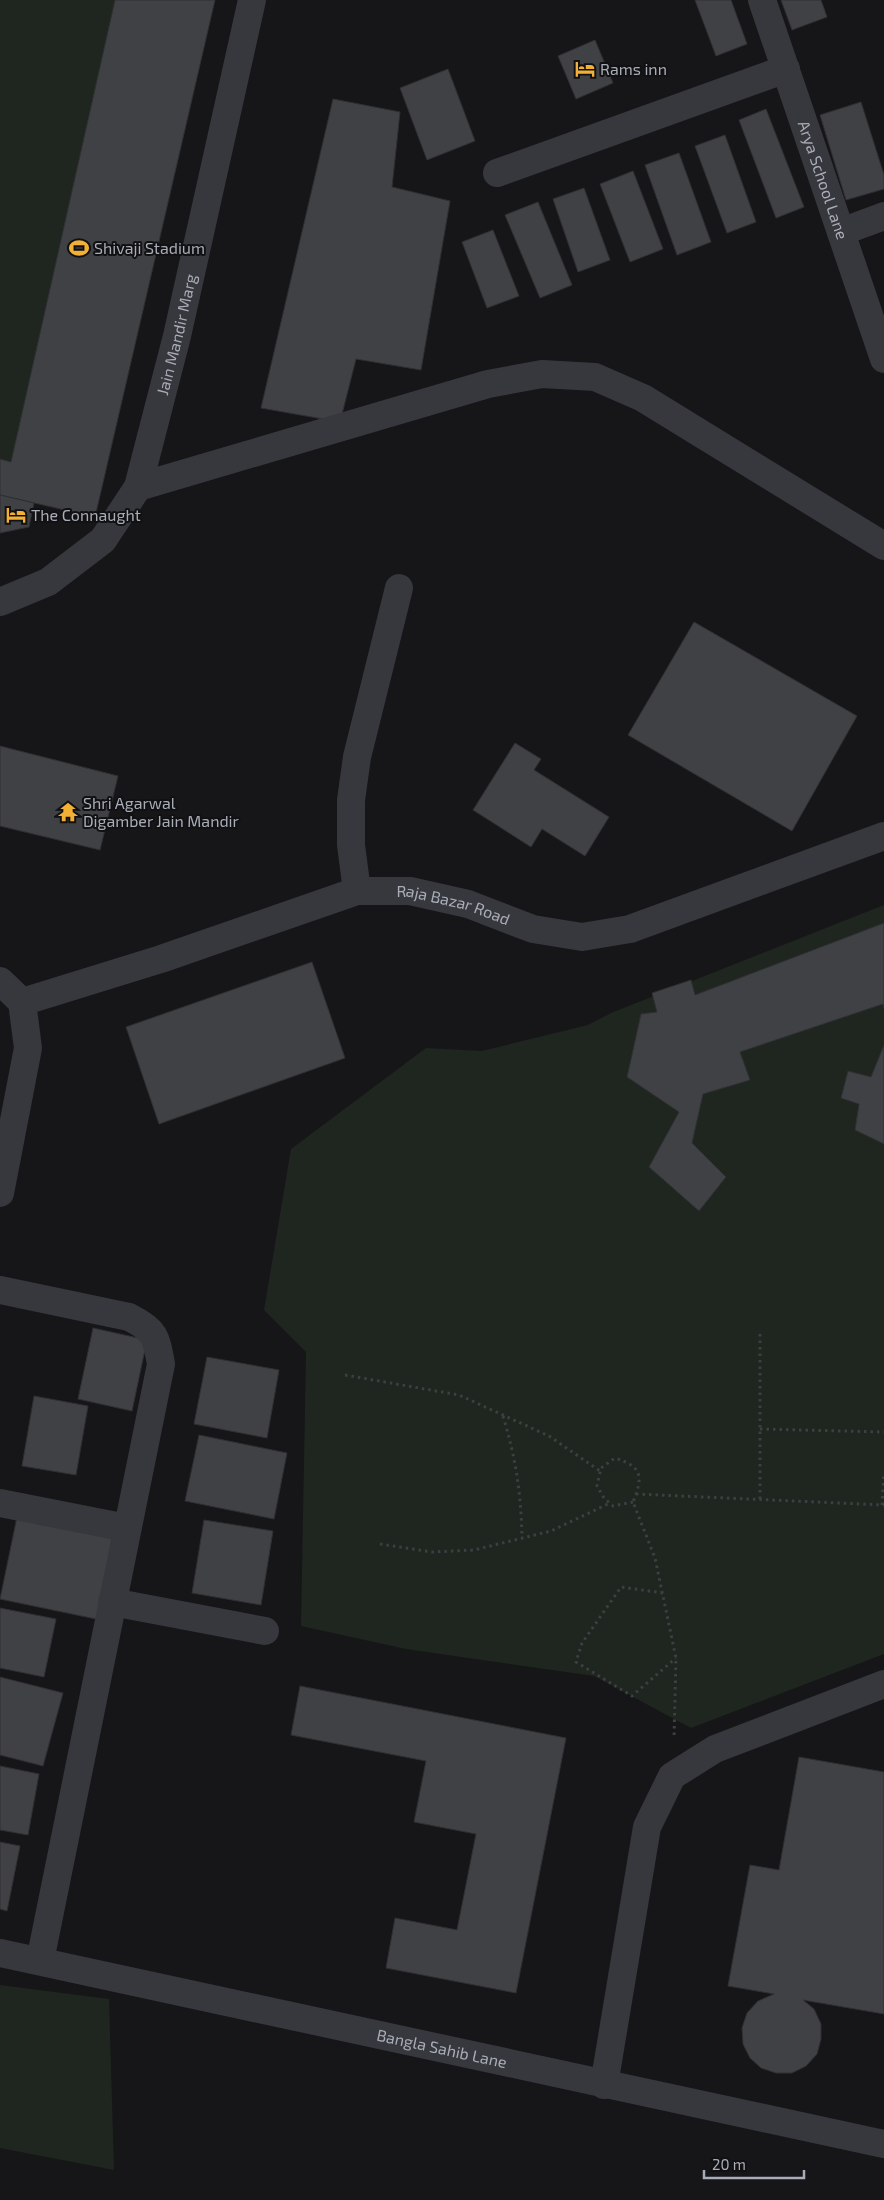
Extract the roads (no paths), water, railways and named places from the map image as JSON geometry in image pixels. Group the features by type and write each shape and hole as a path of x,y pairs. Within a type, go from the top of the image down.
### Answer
{"street":[{"name":"Jain Mandir Marg","path":"0,602 48,582 103,540 138,487 179,326 252,0"},
{"name":"Arya School Lane","path":"762,0 884,358"},
{"path":"497,173 786,69"},
{"path":"841,232 884,216"},
{"path":"138,487 488,384 542,374 595,378 643,398 884,546"},
{"path":"357,891 351,845 351,800 357,757 399,588"},
{"name":"Raja Bazar Road","path":"22,1002 161,959 357,891 410,891 468,904 533,929 582,937 630,929 884,836"},
{"path":"0,981 22,1002 28,1048 0,1193"},
{"path":"0,1290 129,1317 148,1327 157,1342 160,1364 40,1961"},
{"path":"0,1503 127,1528"},
{"path":"112,1602 265,1631"},
{"path":"604,2085 647,1828 672,1776 715,1749 884,1684"},
{"name":"Bangla Sahib Lane","path":"0,1953 884,2144"}],"place":[{"name":"Rams inn","path":"585,69"},
{"name":"Shivaji Stadium","path":"79,248"},
{"name":"The Connaught","path":"16,515"},
{"name":"Shri Agarwal Digamber Jain Mandir","path":"68,812"}]}
